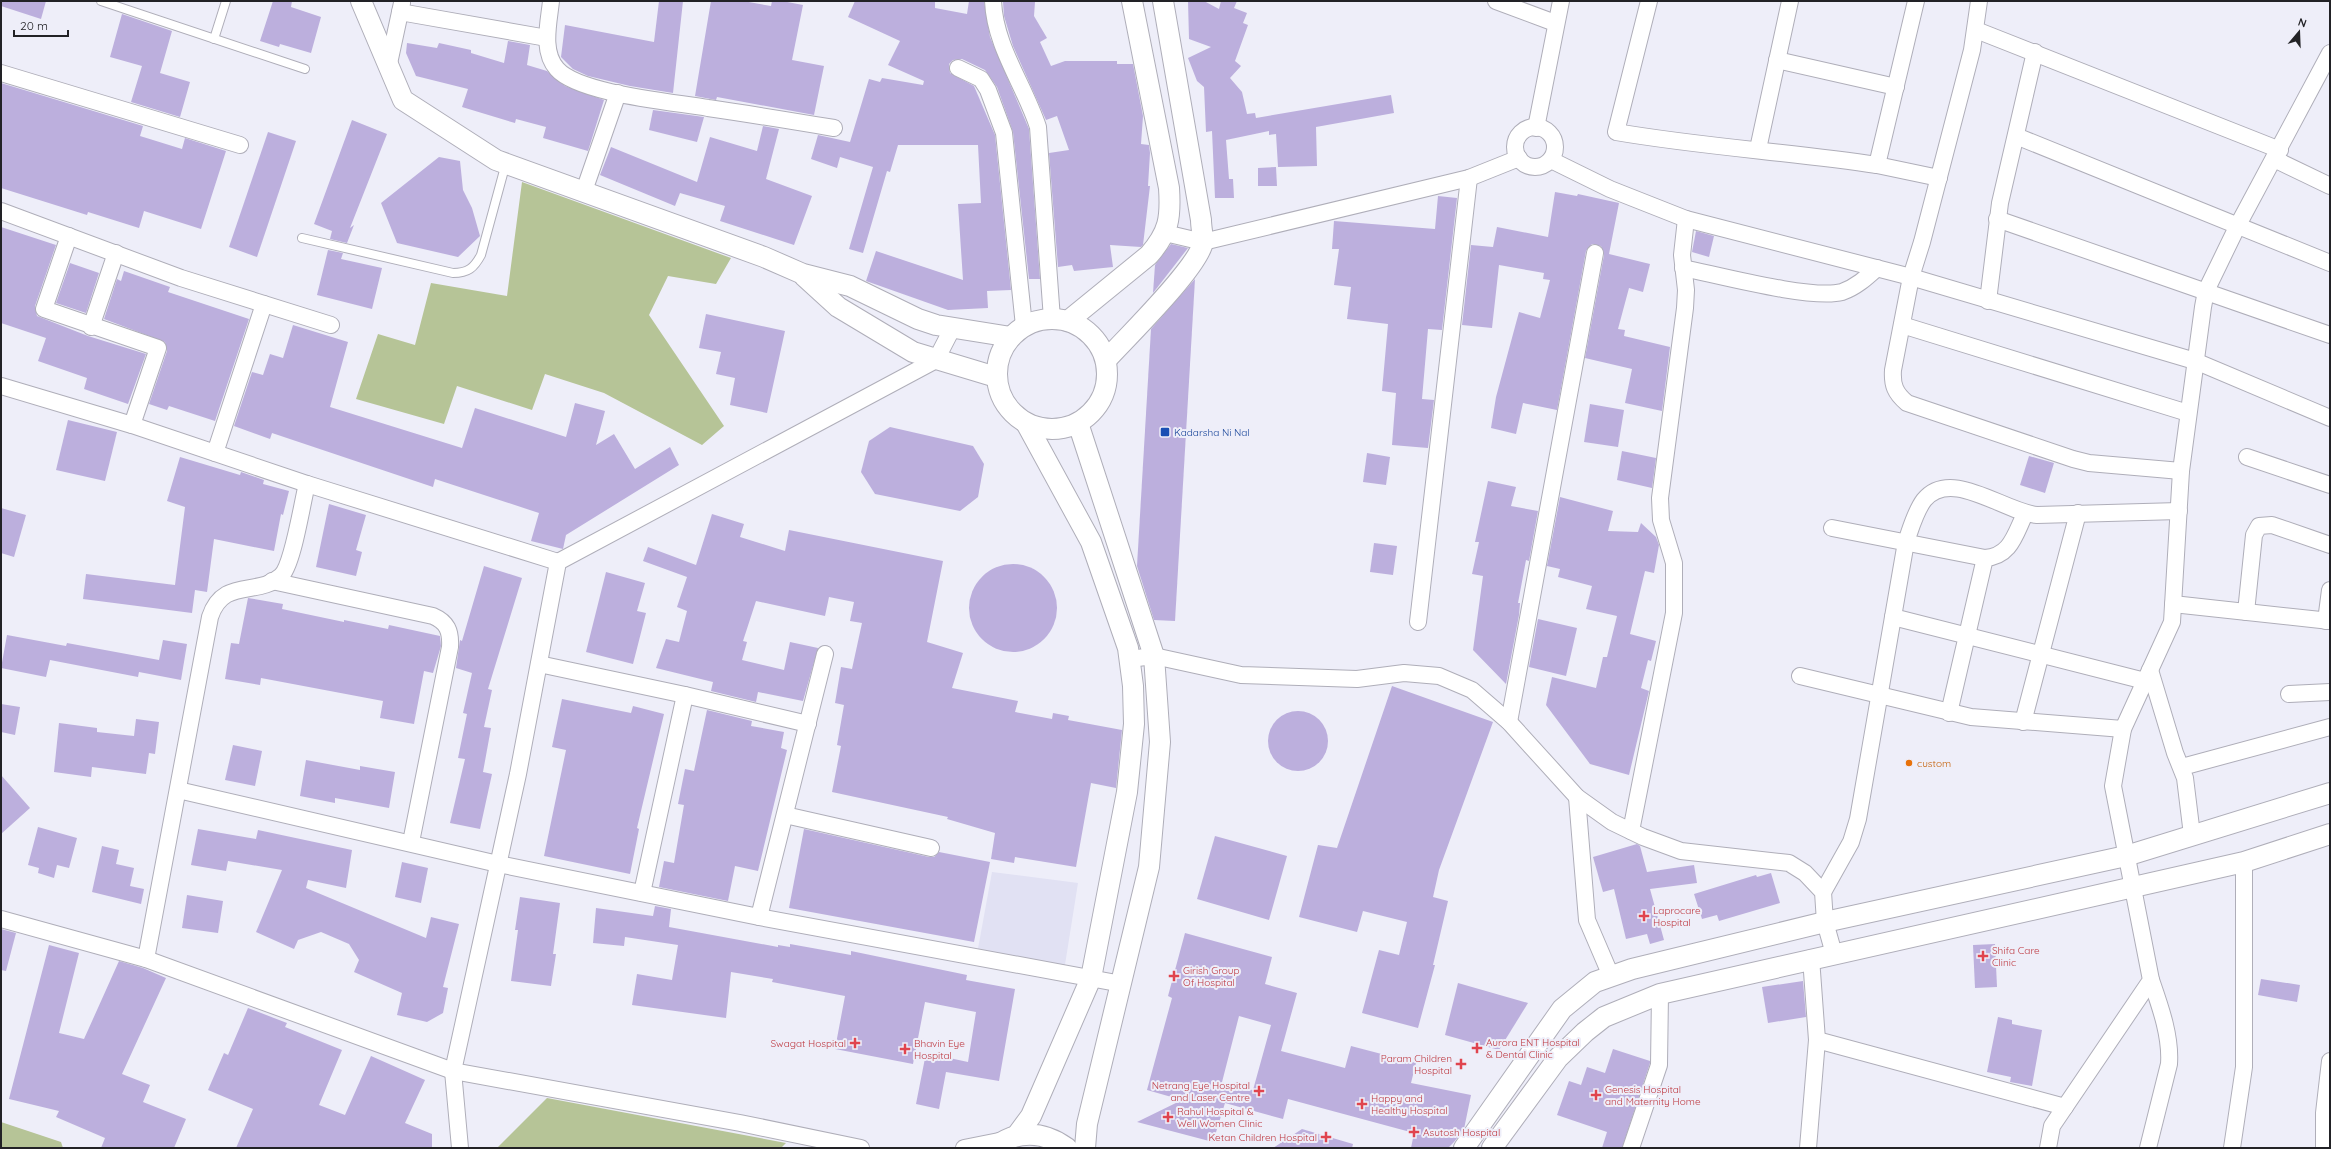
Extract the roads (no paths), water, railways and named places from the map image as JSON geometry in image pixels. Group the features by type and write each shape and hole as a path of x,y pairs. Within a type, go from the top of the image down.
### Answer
{"street":[{"path":"361,1 388,68 403,100 496,160 764,257 803,274 850,286 918,319 953,327 1017,331 1060,320 1149,255 1168,227 1171,207 1169,188 1132,1"},
{"path":"552,1 547,38 550,53 556,68 565,76 582,83 618,93 834,128"},
{"path":"993,1 994,18 998,37 1038,127 1060,320"},
{"path":"1106,360 1185,273 1197,257 1202,242 1201,220 1163,1"},
{"path":"1496,1 1555,23"},
{"path":"1536,128 1555,23 1561,1"},
{"path":"1649,1 1616,132 1660,140 1758,149 1877,165 1939,178"},
{"path":"1758,149 1790,1"},
{"path":"1877,165 1916,1"},
{"path":"1980,1 1976,30 1939,178 1911,277 1892,370 1892,384 1898,396 1907,403 2073,459 2089,463 2181,471"},
{"path":"388,68 401,6 547,38"},
{"path":"1976,30 2035,52 2277,154 2330,186"},
{"path":"1988,301 1997,219 2035,52"},
{"path":"2148,1148 2169,1064 2170,1052 2160,1005 2151,980 2112,786 2123,729 2172,622 2181,471 2195,361 2206,291 2238,225 2330,53"},
{"path":"1778,60 1896,86"},
{"path":"958,68 981,79 988,90 1004,133 1017,331 1002,349 998,362 996,376 999,391 1005,404 1014,415 1026,423 1043,429 1061,429 1078,423 1093,412 1103,396 1108,378 1106,360 1100,347 1092,336 1081,327 1060,320"},
{"path":"1,72 240,145"},
{"path":"584,191 618,93"},
{"path":"1530,128 1536,128 1548,132 1554,142 1554,155 1551,160 1540,166 1534,167 1528,166 1519,158 1515,146 1520,135 1530,128"},
{"path":"2016,136 2330,263"},
{"path":"1165,233 1202,242 1469,178 1519,158"},
{"path":"1551,160 1610,189 1686,219 1911,277 2195,361 2330,418"},
{"path":"1418,622 1469,178"},
{"path":"1,211 182,278 332,325"},
{"path":"1631,831 1674,613 1674,563 1661,520 1660,498 1685,308 1686,290 1683,268 1686,219"},
{"path":"1997,219 2330,335"},
{"path":"69,236 44,309 91,327 158,348 132,425"},
{"path":"91,327 116,253"},
{"path":"1509,722 1595,253"},
{"path":"1683,268 1818,293 1841,292 1860,283 1877,268"},
{"path":"803,274 838,307 914,352 936,360 996,376"},
{"path":"215,453 264,304"},
{"path":"1902,325 2188,413"},
{"path":"1,386 132,425 307,484 558,562 936,360 953,327"},
{"path":"1005,1141 1031,1116 1091,978 1127,792 1134,724 1133,686 1128,648 1092,542 1026,423"},
{"path":"1078,423 1154,656 1160,742 1155,817 1149,867 1087,1124 1084,1148"},
{"path":"2247,457 2330,485"},
{"path":"146,959 212,609 223,595 272,581 281,576 286,569 307,484"},
{"path":"1834,954 1825,922 1823,892 1851,842 1856,827 1906,542 1924,500 1934,492 1943,488 1964,489 2025,514 2179,511"},
{"path":"2023,722 2042,655 2078,513"},
{"path":"1832,528 1985,558 2002,554 2008,548 2025,514"},
{"path":"2246,612 2254,535 2259,526 2272,525 2330,546"},
{"path":"1949,713 1985,558"},
{"path":"460,1148 453,1071 498,864 539,664 558,562"},
{"path":"272,581 433,616 442,620 448,627 451,637 450,646 411,842"},
{"path":"2173,604 2328,621 2330,590"},
{"path":"1893,617 2042,655 2148,675"},
{"path":"759,916 825,654"},
{"path":"1129,658 1154,656 1241,675 1357,680 1404,673 1439,676 1472,690 1509,722 1577,798 1612,822 1681,851 1789,863 1805,872 1823,892"},
{"path":"539,664 685,695 808,724"},
{"path":"2148,675 2175,753 2186,778 2192,835"},
{"path":"1800,676 1949,713 1972,717 2123,729"},
{"path":"2289,694 2330,692"},
{"path":"642,893 685,695"},
{"path":"2182,767 2330,727"},
{"path":"178,790 411,842 498,864 759,916 1122,984"},
{"path":"1464,1148 1562,1008 1595,982 1632,969 1825,922 2126,856 2329,795"},
{"path":"1577,798 1587,920 1611,976"},
{"path":"785,815 930,848"},
{"path":"1492,1148 1558,1058 1585,1032 1604,1017 1660,994 1811,958 2244,862 2330,834"},
{"path":"2232,1148 2244,1067 2244,862"},
{"path":"1,919 146,959 453,1071 732,1122 861,1148"},
{"path":"1808,1148 1817,1040 1811,958"},
{"path":"2048,1148 2052,1126 2151,980"},
{"path":"1631,1148 1659,1065 1660,994"},
{"path":"1817,1040 2065,1107"},
{"path":"2324,1148 2327,1122 2330,1061"},
{"path":"964,1148 1044,1135 1056,1140 1066,1148"}],"lane":[{"path":"101,1 305,69"},
{"path":"214,39 226,1"},
{"path":"302,238 453,274 469,271 475,265 480,255 506,163"}],"place":[{"name":"Kadarsha Ni Nal","path":"1165,432"},
{"name":"custom","path":"1909,763"},
{"name":"Laprocare Hospital","path":"1644,916"},
{"name":"Shifa Care Clinic","path":"1983,956"},
{"name":"Girish Group Of Hospital","path":"1174,976"},
{"name":"Swagat Hospital","path":"855,1043"},
{"name":"Aurora ENT Hospital & Dental Clinic","path":"1477,1048"},
{"name":"Bhavin Eye Hospital","path":"905,1049"},
{"name":"Param Children Hospital","path":"1461,1064"},
{"name":"Netrang Eye Hospital and Laser Centre","path":"1259,1091"},
{"name":"Genesis Hospital and Maternity Home","path":"1596,1095"},
{"name":"Happy and Healthy Hospital","path":"1362,1104"},
{"name":"Rahul Hospital & Well Women Clinic","path":"1168,1117"},
{"name":"Asutosh Hospital","path":"1414,1132"},
{"name":"Ketan Children Hospital","path":"1326,1137"}]}
